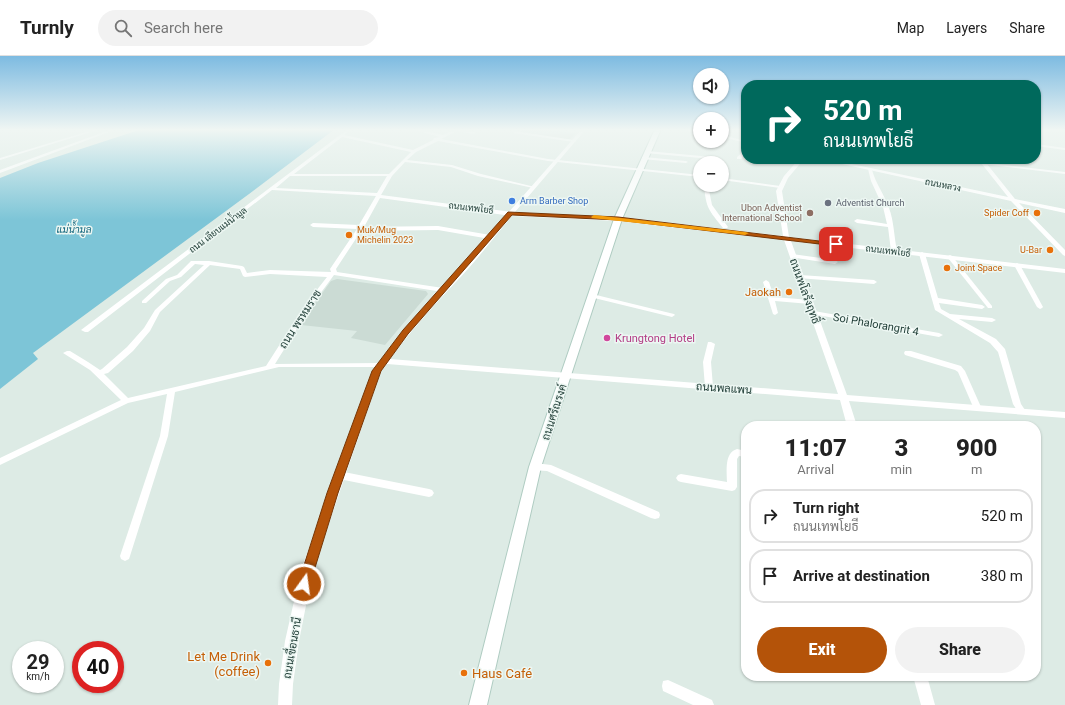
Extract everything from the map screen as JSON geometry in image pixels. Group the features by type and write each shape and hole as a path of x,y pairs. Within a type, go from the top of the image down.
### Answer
{"main road":[{"name":"ถนนศรีณรงค์","path":"478,705 535,467 618,219 644,159"}],"street":[{"path":"0,172 34,159"},
{"name":"ถนน เลียบแม่น้ำมูล","path":"85,330 311,159"},
{"path":"547,159 693,175"},
{"path":"670,159 686,162"},
{"path":"404,161 452,166 480,175 533,187"},
{"name":"ถนน พรหมราช","path":"269,367 332,274 333,269 361,228 390,175 404,161"},
{"name":"ถนนเขื่อนธานี","path":"285,705 286,684 292,641 307,570 339,475 377,371 406,332 556,161"},
{"path":"729,180 780,187 798,164"},
{"name":"ถนนหลวง","path":"843,164 1065,211"},
{"path":"983,164 1013,200 1065,254"},
{"path":"1002,164 1065,173"},
{"path":"870,170 872,182 887,208 894,251"},
{"path":"290,175 390,175"},
{"name":"ถนนพโลรังฤทธิ์","path":"780,187 781,212 786,238 810,302 850,421"},
{"name":"ถนนเทพโยธี","path":"272,189 378,195 510,214 618,219 1065,271"},
{"path":"706,192 709,210 725,227"},
{"path":"857,221 890,226"},
{"path":"313,225 361,228 446,229 490,237"},
{"path":"922,254 938,310 993,341 1002,351 1017,404 1021,410"},
{"path":"792,256 835,262"},
{"path":"950,258 990,307"},
{"path":"144,302 162,285 179,276 194,262 242,268 245,275 270,272 332,274 443,290"},
{"path":"100,373 130,349 147,329 157,311 209,263"},
{"path":"1017,265 1040,307"},
{"path":"800,277 874,282"},
{"path":"766,282 775,313"},
{"path":"592,296 672,315"},
{"path":"771,299 810,302"},
{"path":"935,300 982,307"},
{"name":"Soi Phalorangrit 4","path":"814,314 939,335"},
{"path":"948,316 992,320"},
{"path":"709,387 707,362 711,344"},
{"path":"67,353 87,363 100,373 126,401"},
{"path":"908,353 958,368 961,371 977,407"},
{"path":"0,462 126,401 171,392 279,365 382,363"},
{"name":"ถนนพลแพน","path":"382,363 566,375 1021,410 1065,415"},
{"path":"125,556 164,436 171,392"},
{"path":"681,478 732,488 732,458 737,452 741,453"},
{"path":"535,467 548,468 655,515"},
{"path":"339,475 429,493"},
{"path":"921,681 928,705"},
{"path":"668,686 707,705"}],"shaded area":[{"path":"337,279 426,291 428,294 385,345 351,338 357,331 301,325 331,281"}],"water":[{"name":"แม่น้ำมูล","path":"49,159 295,159 33,353 38,359 0,389 0,178"}],"slow traffic":[{"path":"594,217 745,233"}],"place":[{"name":"Arm Barber Shop","path":"512,201"},
{"name":"Adventist Church","path":"828,203"},
{"name":"Ubon Adventist International School","path":"810,213"},
{"name":"Spider Coff","path":"1037,213"},
{"name":"Muk/Mug Michelin 2023","path":"349,235"},
{"name":"U-Bar","path":"1050,250"},
{"name":"Joint Space","path":"947,268"},
{"name":"Jaokah","path":"789,292"},
{"name":"Krungtong Hotel","path":"607,338"},
{"name":"Let Me Drink (coffee)","path":"268,663"},
{"name":"Haus Café","path":"464,673"}],"route":[{"path":"304,584 307,570 332,493 377,371 406,332 439,294 452,282 510,214 618,219 836,244"}]}
